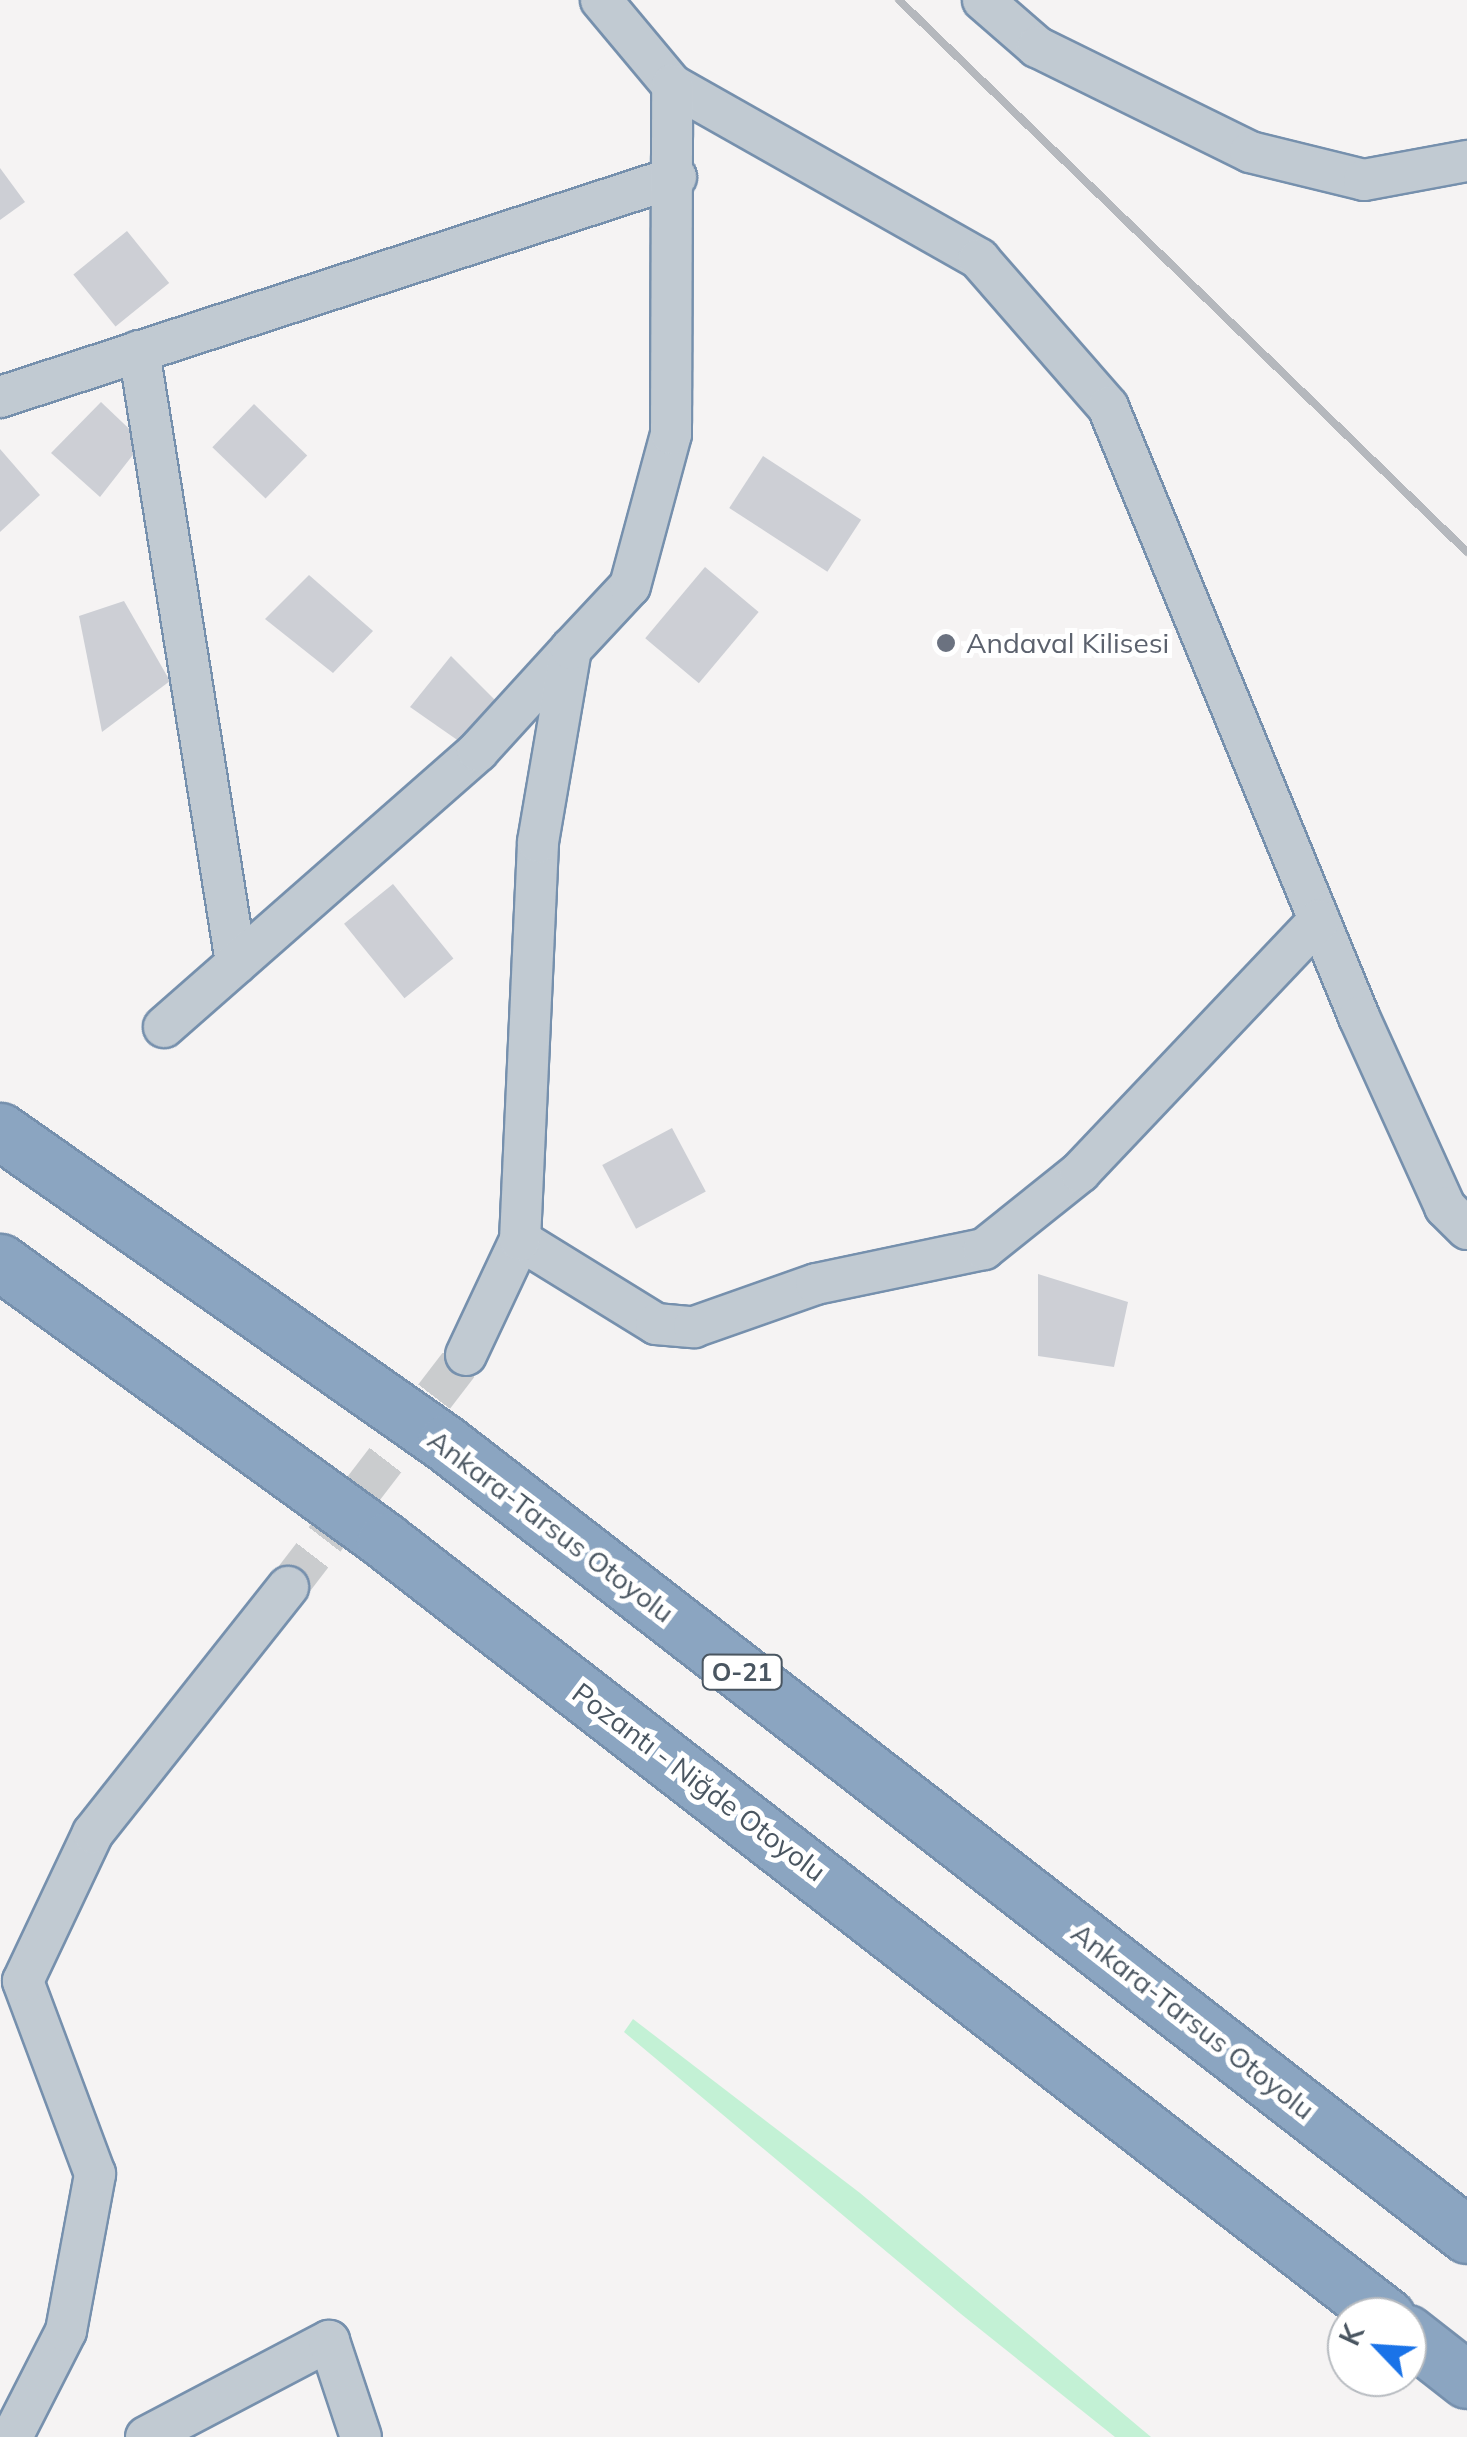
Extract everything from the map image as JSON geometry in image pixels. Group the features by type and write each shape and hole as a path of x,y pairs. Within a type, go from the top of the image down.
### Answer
{"highway":[{"name":"Ankara-Tarsus Otoyolu","path":"0,1132 445,1443 1467,2235"},
{"name":"Pozantı - Niğde Otoyolu","path":"0,1262 384,1541 1361,2297"},
{"path":"1427,2349 1467,2380"}],"street":[{"path":"602,0 672,85 979,259 1108,407 1319,920 1445,1207 1467,1230"},
{"path":"983,0 1036,46 1250,152 1364,180 1467,161"},
{"path":"164,1027 478,751 630,586 671,434 676,177 672,85"},
{"path":"0,397 676,177"},
{"path":"139,352 236,963"},
{"path":"466,1355 520,1240 538,842 571,649"},
{"path":"520,1240 656,1324 694,1327 816,1284 984,1250 1080,1172 1319,920"},
{"path":"12,2437 66,2331 95,2174 11,1968 93,1832 288,1587"},
{"path":"146,2437 329,2341 361,2437"}],"green space":[{"path":"633,2019 860,2193 1151,2437 1115,2437 961,2314 624,2032"}],"building":[{"path":"0,168 25,202 0,220"},
{"path":"127,231 169,283 116,326 73,274"},
{"path":"101,402 143,442 100,497 51,453"},
{"path":"254,404 307,455 266,499 212,447"},
{"path":"0,449 40,495 0,532"},
{"path":"763,456 861,520 827,572 729,508"},
{"path":"705,567 759,612 699,683 645,638"},
{"path":"309,575 373,631 333,673 265,619"},
{"path":"124,601 170,681 102,732 79,616"},
{"path":"451,656 501,706 463,744 410,707"},
{"path":"393,884 453,959 404,998 344,924"},
{"path":"672,1128 706,1192 636,1229 602,1165"},
{"path":"1038,1274 1128,1302 1114,1367 1038,1356"}],"tunnel":[{"path":"288,1587 466,1355"}],"railway":[{"path":"899,0 1467,552"}],"place":[{"name":"Andaval Kilisesi","path":"946,643"}]}
